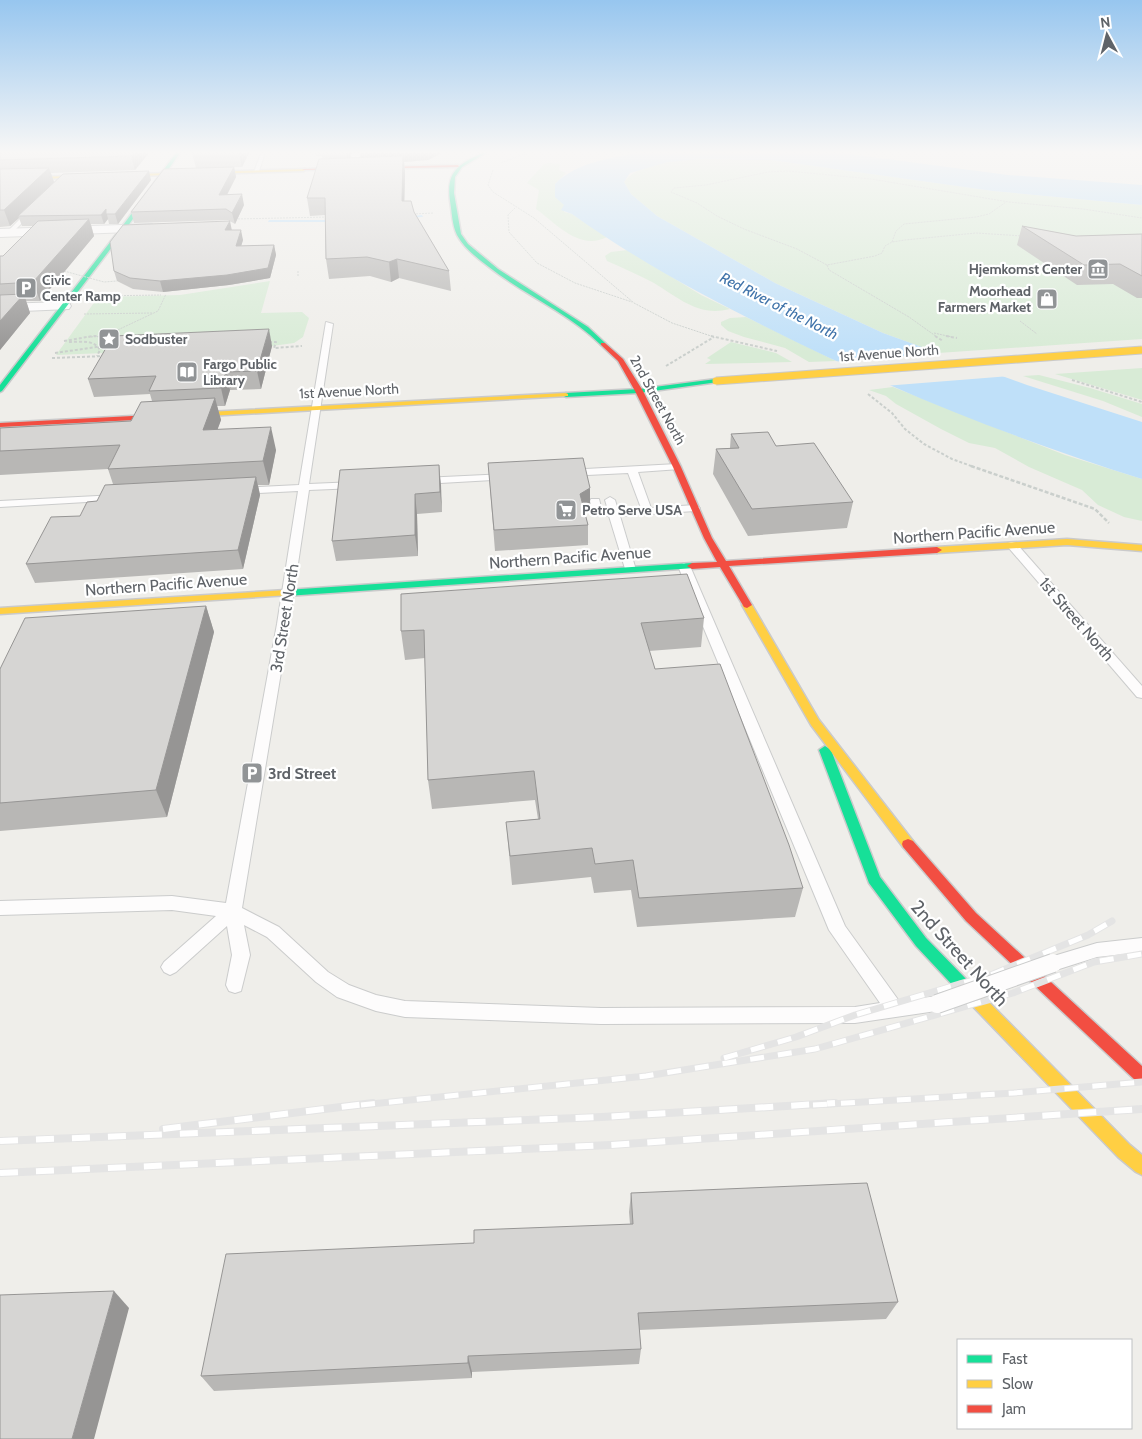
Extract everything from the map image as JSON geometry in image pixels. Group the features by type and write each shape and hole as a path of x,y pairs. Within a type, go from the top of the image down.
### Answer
{"street":[{"path":"0,390 129,220"},
{"name":"2nd Street North","path":"456,220 458,235 477,257 559,312 585,327 621,360 639,391 677,467 708,538 815,722 922,862 971,917 1142,1076"},
{"path":"4,233 162,228"},
{"path":"0,308 64,306"},
{"name":"1st Avenue North","path":"720,386 1142,350"},
{"name":"1st Avenue North","path":"0,425 1142,362"},
{"name":"Northern Pacific Avenue","path":"0,611 1012,545 1067,542 1142,548"},
{"name":"2nd Street North","path":"815,722 874,879 921,942 1124,1151 1142,1166"}],"lane":[{"path":"4,233 19,220"},
{"name":"3rd Street North","path":"233,912 288,592 330,324"},
{"path":"557,474 588,476 632,470 677,467"},
{"path":"632,470 647,511"},
{"path":"408,482 517,476"},
{"path":"228,492 368,484"},
{"path":"0,504 129,497"},
{"path":"610,500 630,570"},
{"path":"595,501 598,514 695,508"},
{"name":"1st Street North","path":"1012,545 1142,694"},
{"path":"684,566 838,930 896,1010"},
{"path":"0,908 172,903 233,912 274,932 322,977 343,991 376,1003 405,1009 601,1016 855,1015 896,1010 937,1004 1053,963 1097,950 1142,946"},
{"path":"170,967 233,912"},
{"path":"233,912 241,955 235,985"}],"path":[{"path":"508,220 509,232 537,263 575,283 634,303"},
{"path":"727,220 827,265 875,256 892,242 976,233 1027,237"},
{"path":"892,242 896,231 904,224 944,220"},
{"path":"58,271 104,282 117,281"},
{"path":"298,271 298,276"},
{"path":"106,336 121,327 158,311 166,294"},
{"path":"96,296 161,295"},
{"path":"82,314 153,313"},
{"path":"1020,321 1039,335"},
{"path":"157,335 170,333 177,335"},
{"path":"97,356 100,350 98,346 91,342 63,341 106,336 141,335"},
{"path":"669,369 661,369 714,337"},
{"path":"266,342 276,342 274,348 302,346"},
{"path":"54,354 114,344"},
{"path":"51,358 111,356"}],"green space":[{"path":"550,220 581,220 607,237 587,241 569,234"},
{"path":"664,220 1142,220 1142,339 938,353 883,333 775,283"},
{"path":"628,250 701,295 730,309 708,310 689,305 654,283 607,261 605,256 611,252"},
{"path":"270,281 261,313 302,312 309,318 303,337 294,343 272,346 56,355 96,300 103,297 180,295"},
{"path":"746,317 836,361 809,362 785,348 744,337 728,331 721,325 721,322 730,318"},
{"path":"731,342 776,353 792,362 705,364 711,360 707,358"},
{"path":"1142,368 1142,400 1055,374"},
{"path":"1039,375 1142,404 1142,417 1103,401 1023,376"},
{"path":"893,387 1065,455 1142,479 1142,521 1124,517 1098,505 1082,490 1029,467 995,448 969,443 896,404 886,396 869,390"}],"water":[{"name":"Red River of the North","path":"581,220 664,220 775,283 883,333 1027,385 1142,422 1142,479 997,429 856,370 764,326 690,287 642,260"}],"pier":[{"path":"946,353 1010,376 884,386 831,362"}],"building":[{"path":"88,220 33,282 0,284 0,256 3,256 38,221"},
{"path":"325,220 419,220 449,271 397,259 389,262 367,257 326,259"},
{"path":"230,221 225,230 241,230 236,246 274,245 268,268 227,275 160,281 130,278 114,271 110,242 123,225"},
{"path":"1022,226 1076,236 1142,234 1142,276 1120,264 1084,265"},
{"path":"24,294 0,321 0,295"},
{"path":"269,329 257,371 226,372 221,388 149,391 156,376 88,379 113,336"},
{"path":"215,398 203,430 271,427 263,461 108,469 120,445 0,451 0,428 131,421 141,402"},
{"path":"768,432 776,446 814,443 853,502 752,509 716,449 739,448 731,434"},
{"path":"583,458 590,488 580,494 588,525 494,530 488,463"},
{"path":"439,465 440,492 415,494 415,535 332,541 340,470"},
{"path":"256,477 238,550 26,564 51,517 80,516 87,502 97,501 105,485"},
{"path":"687,574 704,618 641,623 655,669 720,664 789,845 803,888 639,898 633,860 595,864 592,848 510,856 506,822 540,819 534,771 428,780 424,630 401,631 401,594"},
{"path":"206,606 156,790 0,803 0,669 25,618"},
{"path":"867,1183 898,1302 638,1313 641,1349 468,1356 468,1363 201,1376 226,1254 474,1243 474,1230 633,1224 631,1193"},
{"path":"114,1291 72,1439 0,1439 0,1295"}],"waterway":[{"path":"269,221 336,221"}],"railway":[{"path":"724,1058 796,1037 855,1015 993,974 1088,935 1112,921"},
{"path":"361,1105 646,1076 815,1049 1013,993 1094,962 1142,954"},
{"path":"813,1105 1014,1093 1142,1082"},
{"path":"163,1129 373,1103"},
{"path":"0,1141 602,1117 835,1103"},
{"path":"0,1173 610,1145 1142,1109"}],"traffic: fast":[{"path":"0,390 129,220"},
{"path":"456,220 459,234 466,245 479,257 515,283 586,328 603,344"},
{"path":"566,395 639,391 716,381"},
{"path":"286,593 692,566"},
{"path":"825,750 874,879 921,942 963,986"}],"traffic: slow":[{"path":"716,381 1142,350"},
{"path":"189,415 566,395"},
{"path":"937,550 1067,542 1142,548"},
{"path":"0,611 286,593"},
{"path":"747,605 815,722 908,844"},
{"path":"963,986 1124,1151 1142,1166"}],"traffic: jam":[{"path":"603,344 621,360 639,391 677,467 708,538 747,605"},
{"path":"0,425 189,415"},
{"path":"692,566 937,550"},
{"path":"908,844 971,917 1142,1076"}],"place":[{"name":"Hjemkomst Center","path":"1098,269"},
{"name":"Civic Center Ramp","path":"26,288"},
{"name":"Moorhead Farmers Market","path":"1047,299"},
{"name":"Sodbuster","path":"109,339"},
{"name":"Fargo Public Library","path":"187,372"},
{"name":"Petro Serve USA","path":"566,510"},
{"name":"3rd Street","path":"252,773"}]}
